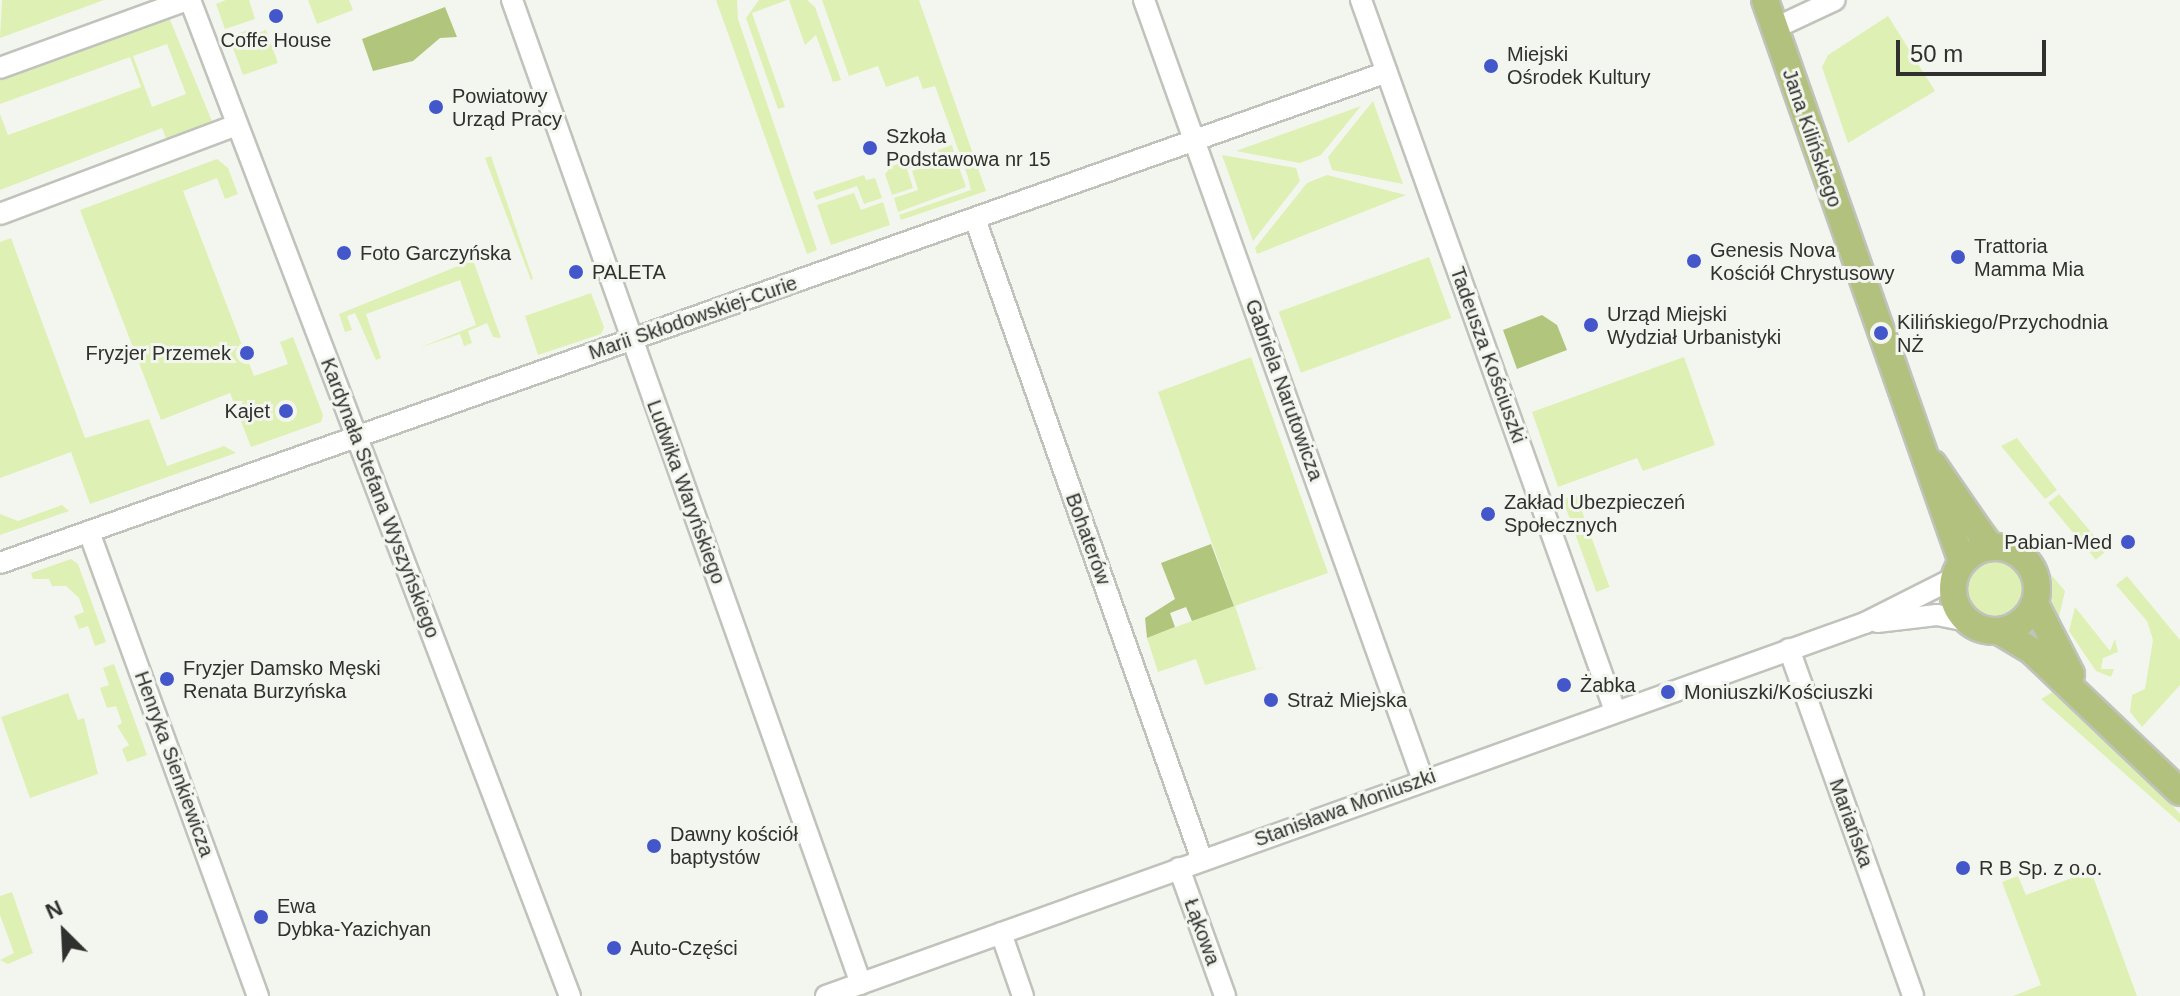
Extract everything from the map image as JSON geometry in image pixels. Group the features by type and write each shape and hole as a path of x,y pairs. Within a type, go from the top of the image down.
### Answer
{"main road":[{"name":"Jana Kilińskiego","path":"1765,0 1927,457 1958,570"},
{"name":"Jana Kilińskiego","path":"1927,457 1990,547"},
{"path":"2090,705 2044,628 2035,604 2037,579 2024,558 1990,547 1958,570 1955,602 1968,621 1999,631 2024,645 2180,792"},
{"path":"1999,631 2021,623 2035,604"}],"street":[{"path":"0,68 189,0"},
{"name":"Kardynała Stefana Wyszyńskiego","path":"189,0 570,996"},
{"name":"Ludwika Waryńskiego","path":"512,0 861,984"},
{"name":"Gabriela Narutowicza","path":"1144,0 1423,780"},
{"name":"Tadeusza Kościuszki","path":"1361,0 1615,711"},
{"path":"1773,29 1835,0"},
{"name":"Marii Skłodowskiej-Curie","path":"0,563 1387,72"},
{"path":"0,214 237,125"},
{"name":"Bohaterów","path":"975,219 1202,860"},
{"name":"Henryka Sienkiewicza","path":"89,532 258,996"},
{"name":"Stanisława Moniuszki","path":"826,996 1865,623 1958,570"},
{"name":"Stanisława Moniuszki","path":"1865,623 1937,615 1968,621"},
{"name":"Mariańska","path":"1789,649 1913,996"},
{"name":"Łąkowa","path":"1179,868 1225,996"},
{"path":"1001,933 1023,996"}],"green space":[{"path":"2,0 104,0 0,38"},
{"path":"226,0 249,0 255,19 225,29 216,4"},
{"path":"308,0 349,0 353,10 317,24"},
{"path":"716,0 737,0 738,19 817,250 807,254"},
{"path":"759,0 787,0 752,13 785,107 778,109 746,18"},
{"path":"789,0 807,0 815,7 841,80 833,82 816,35 805,45"},
{"path":"822,0 919,0 986,191 901,220 899,215 971,190 968,177 935,86 923,89 918,76 886,87 878,66 849,76"},
{"path":"445,7 457,37 440,38 413,61 373,71 362,39"},
{"path":"168,15 214,126 168,143 162,128 0,190 0,114 8,135 141,87 130,57 0,104 0,77","holes":["167,44 186,94 152,107 133,56"]},
{"path":"1888,16 1935,91 1848,143 1822,67 1828,55"},
{"path":"248,30 251,36 266,30 278,63 243,75 229,37"},
{"path":"1373,101 1403,184 1332,170 1328,157"},
{"path":"1361,106 1321,155 1300,163 1236,151"},
{"path":"952,145 954,152 907,169 913,188 892,195 885,174 892,166"},
{"path":"1222,155 1296,168 1300,181 1253,241"},
{"path":"491,156 533,279 531,280 485,158"},
{"path":"955,156 966,187 898,212 894,198 918,190 912,171"},
{"path":"217,159 228,168 238,194 225,199 217,178 183,191 254,376 288,364 280,342 293,337 323,415 321,422 251,447 230,393 161,420 80,210"},
{"path":"864,175 866,180 875,178 882,198 864,204 857,186 816,200 813,192"},
{"path":"1327,175 1406,195 1257,254 1255,248 1307,183"},
{"path":"854,193 861,210 883,202 890,225 831,245 817,205"},
{"path":"11,238 85,438 149,419 167,466 224,446 236,453 90,504 71,452 0,478 0,242"},
{"path":"1429,257 1451,318 1301,373 1279,312"},
{"path":"473,260 501,338 493,337 487,323 468,331 472,343 464,346 460,334 419,348 476,325 460,280 366,314 381,358 376,360 355,313 347,316 352,330 345,332 339,314"},
{"path":"591,293 604,327 601,334 538,355 525,316"},
{"path":"1542,315 1557,325 1567,350 1517,369 1503,330"},
{"path":"1251,357 1328,573 1235,606 1256,669 1265,667 1205,685 1196,659 1158,672 1147,638 1234,605 1158,392"},
{"path":"1684,357 1715,445 1643,471 1637,458 1558,487 1532,412"},
{"path":"2017,438 2057,490 2045,499 2001,446"},
{"path":"2059,494 2107,551 2096,560 2048,503"},
{"path":"1576,495 1610,587 1596,592 1563,500"},
{"path":"62,505 69,511 0,535 0,514 18,521"},
{"path":"1990,519 2002,534 2027,546 2065,591 2058,621 2046,611 2047,580 2036,557 1981,521"},
{"path":"1211,544 1234,606 1192,621 1186,607 1170,613 1175,627 1147,638 1145,618 1175,599 1161,563"},
{"path":"71,559 78,564 106,642 95,646 88,626 79,629 74,616 84,612 79,598 66,586 52,586 49,579 33,579 31,573"},
{"path":"1994,560 2015,568 2023,589 2015,610 1994,618 1973,610 1965,589 1973,568"},
{"path":"2127,576 2180,640 2180,685 2142,727 2130,712 2132,695 2145,689 2153,640 2147,621 2116,585"},
{"path":"2075,607 2110,651 2115,639 2118,652 2103,658 2101,669 2114,669 2111,677 2096,671 2069,631"},
{"path":"114,664 147,755 127,762 122,749 129,745 117,726 122,723 116,706 107,708 100,688 109,685 103,668"},
{"path":"2056,690 2180,814 2180,823 2041,699"},
{"path":"68,693 78,720 84,718 98,774 30,798 1,717"},
{"path":"2091,871 2137,996 2013,996 2041,985 2002,882 2018,876 2026,895"},
{"path":"12,892 33,953 8,964 0,960 14,953 0,915 0,896"}],"place":[{"name":"Coffe House","path":"276,16"},
{"name":"Miejski Ośrodek Kultury","path":"1491,66"},
{"name":"Powiatowy Urząd Pracy","path":"436,107"},
{"name":"Szkoła Podstawowa nr 15","path":"870,148"},
{"name":"Foto Garczyńska","path":"344,253"},
{"name":"Trattoria Mamma Mia","path":"1958,257"},
{"name":"Genesis Nova Kościół Chrystusowy","path":"1694,261"},
{"name":"PALETA","path":"576,272"},
{"name":"Urząd Miejski Wydział Urbanistyki","path":"1591,325"},
{"name":"Kilińskiego/Przychodnia NŻ","path":"1881,333"},
{"name":"Fryzjer Przemek","path":"247,353"},
{"name":"Kajet","path":"286,411"},
{"name":"Zakład Ubezpieczeń Społecznych","path":"1488,514"},
{"name":"Pabian-Med","path":"2128,542"},
{"name":"Fryzjer Damsko Męski Renata Burzyńska","path":"167,679"},
{"name":"Żabka","path":"1564,685"},
{"name":"Moniuszki/Kościuszki","path":"1668,692"},
{"name":"Straż Miejska","path":"1271,700"},
{"name":"Dawny kościół baptystów","path":"654,846"},
{"name":"R B Sp. z o.o.","path":"1963,868"},
{"name":"Ewa Dybka-Yazichyan","path":"261,917"},
{"name":"Auto-Części","path":"614,948"}]}
